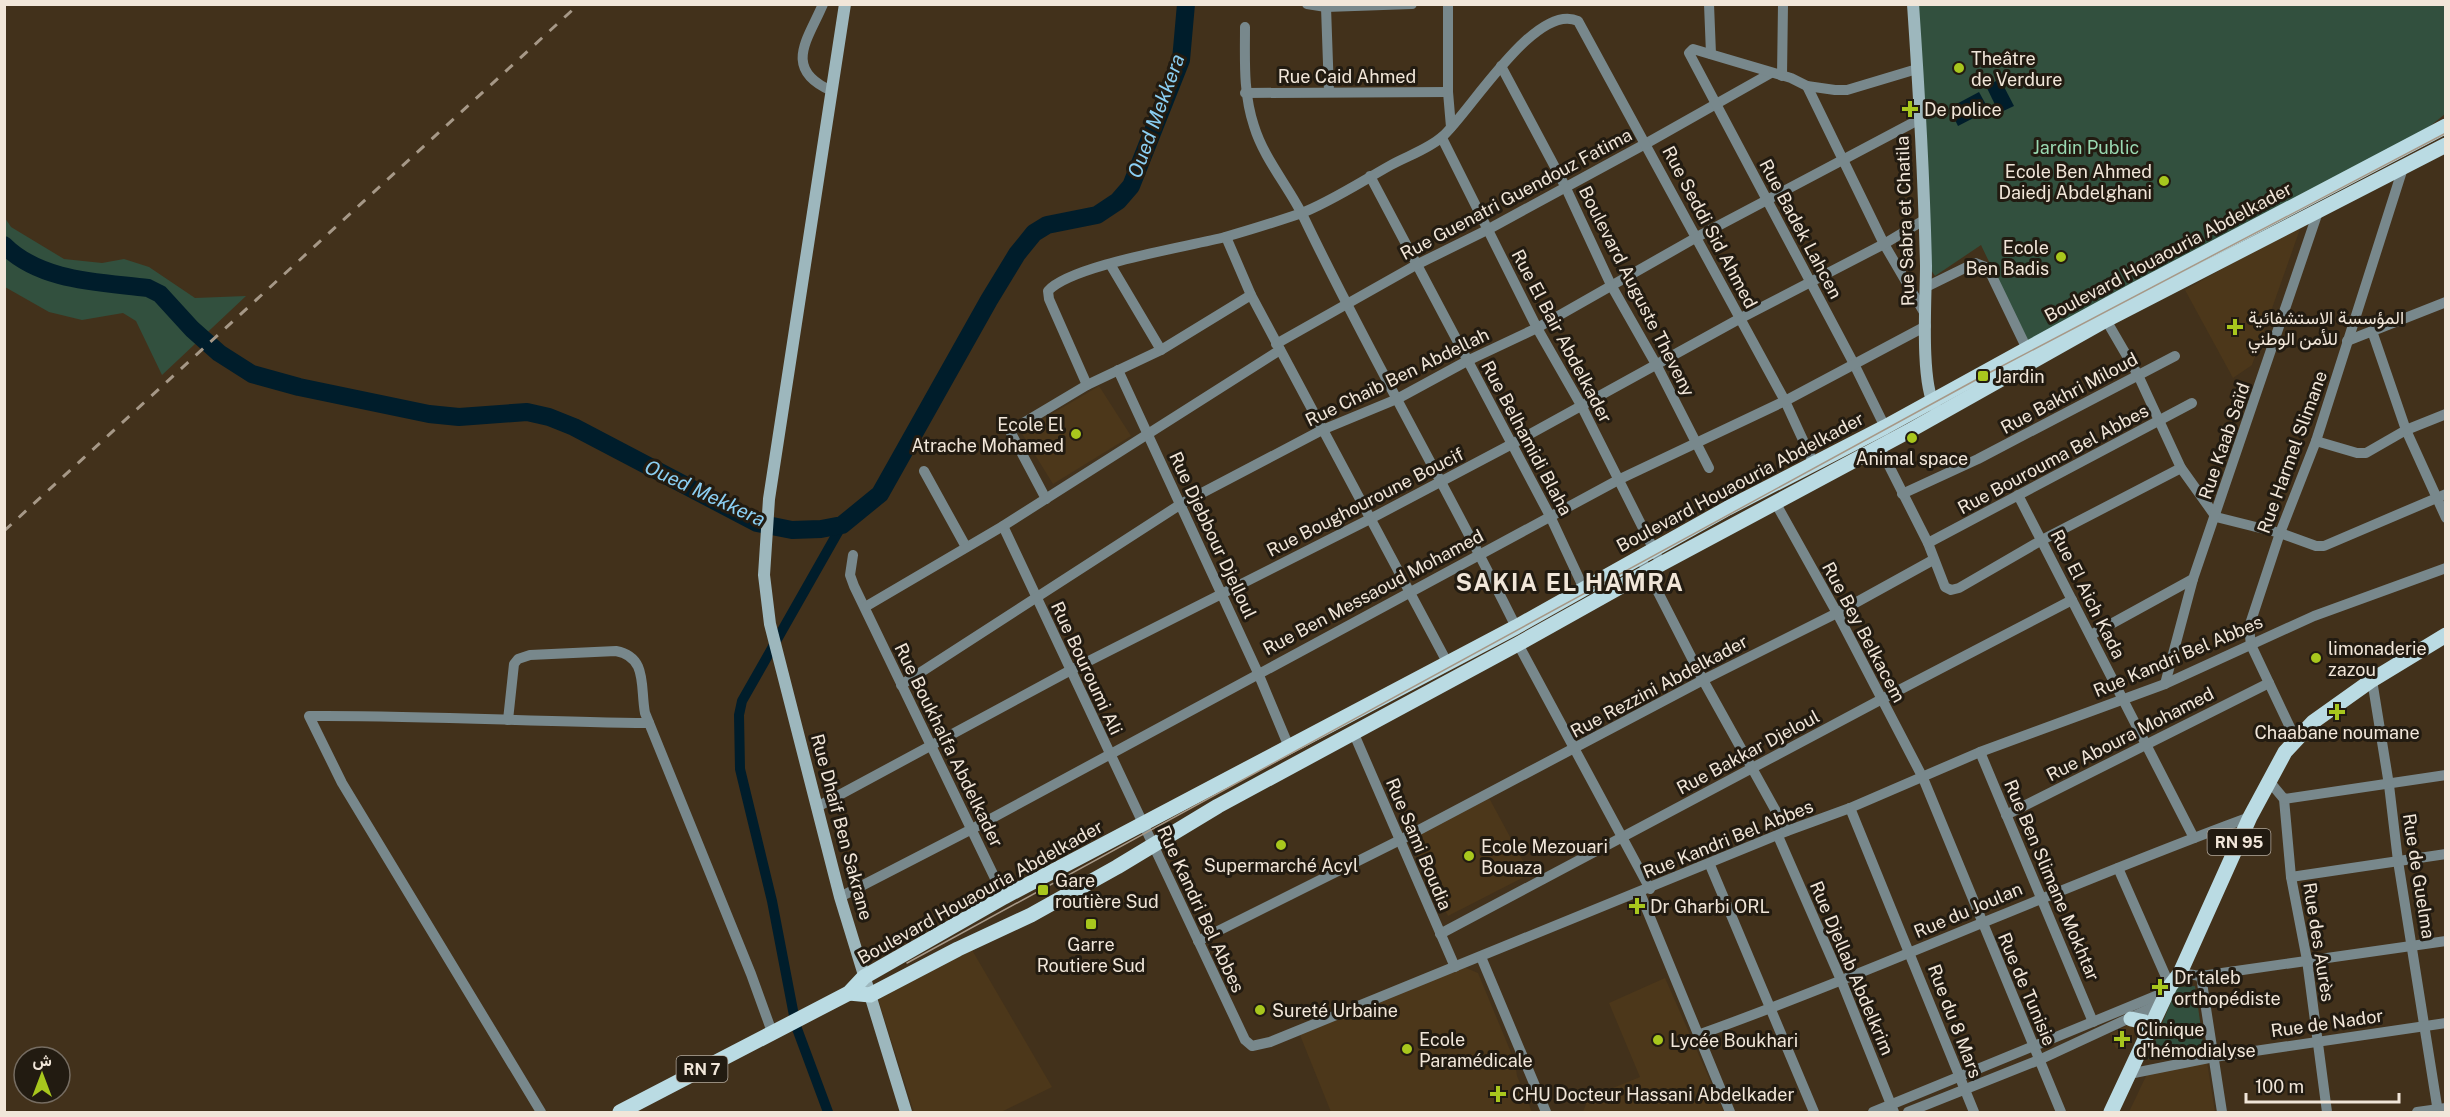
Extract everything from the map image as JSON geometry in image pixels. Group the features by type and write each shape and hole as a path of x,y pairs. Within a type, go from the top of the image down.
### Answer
{"main road":[{"name":"Rue Dhaif Ben Sakrane","path":"845,4 768,499 764,575 770,624 840,897 906,1113"},
{"name":"Rue Sabra et Chatila","path":"1913,4 1924,219 1927,371 1935,407"},
{"name":"Boulevard Houaouria Abdelkader","path":"849,993 864,977 1004,897 1584,589 1775,502 1879,446 1935,407 2027,349 2445,126"},
{"name":"Boulevard Houaouria Abdelkader","path":"849,993 870,995 958,949 1031,915 1153,846 1218,806 1518,644 1651,560 1814,464 1885,427 1935,407 2445,145"},
{"name":"RN 95","path":"2111,1113 2166,994 2180,973 2250,817 2284,752 2313,722 2372,680 2445,635"},
{"name":"RN 7","path":"620,1113 849,993"},
{"path":"2132,1019 2145,1022 2149,1031"}],"street":[{"path":"823,4 804,43 802,54 804,65 813,79 822,87 832,91"},
{"path":"1307,4 1326,7 1412,4"},
{"path":"1448,4 1448,92 1451,127"},
{"path":"1709,4 1711,54 1807,86 1847,90 1917,69"},
{"path":"1782,76 1783,4"},
{"path":"1326,7 1329,92"},
{"name":"Rue Seddi Sid Ahmed","path":"1501,66 1538,30 1565,19 1578,21 1647,143 1739,319 1785,401 1814,464"},
{"path":"1245,27 1245,93 1261,144 1302,213 1346,306 1480,553 1516,627"},
{"name":"Rue Badek Lahcen","path":"1711,54 1693,49 1689,56 1854,364 1885,427"},
{"path":"1087,385 1048,299 1048,291 1065,278 1110,264 1226,237 1302,213 1442,138 1501,66"},
{"name":"Boulevard Auguste Theveny","path":"1501,66 1565,186 1611,285 1657,366 1709,468"},
{"name":"Rue Guenatri Guendouz Fatima","path":"1278,347 1416,265 1487,230 1771,73"},
{"path":"1807,86 1884,244 1925,320"},
{"name":"Rue Caid Ahmed","path":"1245,93 1448,92"},
{"name":"Rue Chaib Ben Abdellah","path":"901,685 1181,504 1322,430 1397,399 1467,361 1537,328 1697,237 1920,119"},
{"name":"Rue El Bair Abdelkader","path":"1442,138 1537,328 1620,480 1651,560 1703,680"},
{"name":"Rue Harmel Slimane","path":"2251,645 2249,627 2251,617 2280,533 2316,441 2403,168"},
{"name":"Rue Belhamidi Blaha","path":"1371,176 1550,516 1584,589"},
{"name":"Rue Kaab Saïd","path":"2165,684 2193,579 2319,209"},
{"name":"Rue Boughouroune Boucif","path":"817,807 931,748 1071,670 1440,483 1739,319 1884,244 1924,219"},
{"path":"1226,237 1251,295 1278,347 1411,591 1447,662"},
{"path":"1926,286 1975,263 1982,264 1988,268 2027,349"},
{"path":"1110,264 1161,350"},
{"path":"1046,499 1010,431 1087,385 1161,350 1251,295"},
{"path":"2347,341 2445,302"},
{"name":"Rue Ben Messaoud Mohamed","path":"840,897 970,830 1550,516 1785,401 1854,364 1925,320"},
{"path":"2106,320 2138,375 2181,468 2216,517 2280,533 2316,546 2324,546 2442,496"},
{"path":"2372,331 2406,430 2442,496 2445,518"},
{"path":"865,607 1046,499 1278,347"},
{"name":"Rue Bakhri Miloud","path":"1902,494 1978,459 2175,356"},
{"name":"Rue Djebbour Djelloul","path":"1118,370 1258,673 1289,747"},
{"name":"Rue Bourouma Bel Abbes","path":"1928,543 2192,403"},
{"path":"2316,441 2362,454 2406,430 2445,414"},
{"path":"1879,446 1928,543 1945,587 1951,590 1959,588 2042,540 2181,468"},
{"path":"924,471 966,547"},
{"name":"Rue El Aich Kada","path":"2018,495 2194,838"},
{"name":"Rue Bey Belkacem","path":"1775,502 1837,613 1923,778"},
{"name":"Rue Bouroumi Ali","path":"1003,526 1142,824"},
{"name":"Rue Boukhalfa Abdelkader","path":"853,555 850,575 1004,897"},
{"name":"Rue Rezzini Abdelkader","path":"1198,941 1574,750 1703,680 1837,613 1933,560"},
{"name":"Rue Kandri Bel Abbes","path":"1142,824 1245,1040 1252,1046 1261,1046 1850,808 1980,752 2165,684 2314,616 2445,568"},
{"path":"2091,636 2193,579"},
{"name":"Rue Bakkar Djeloul","path":"1440,934 2072,600"},
{"path":"1518,644 1622,839 1645,891 1698,1035 1730,1113"},
{"path":"2251,645 2296,740"},
{"path":"508,720 514,664 518,659 530,655 616,651 627,654 638,665 649,723 751,974 778,1029"},
{"name":"Rue Djellab Abdelkrim","path":"1703,680 1783,834 1892,1109"},
{"name":"Rue de Guelma","path":"2372,680 2389,785 2398,861 2440,1110"},
{"name":"Rue Aboura Mohamed","path":"2006,815 2269,683"},
{"path":"541,1113 342,783 309,716 393,715 649,723"},
{"name":"Rue Sami Boudia","path":"1354,734 1455,967"},
{"name":"Rue Ben Slimane Mokhtar","path":"1980,752 2093,1022"},
{"path":"2270,782 2284,800 2445,776"},
{"name":"Rue de Tunisie","path":"1923,778 2061,1113"},
{"name":"Rue des Aurès","path":"2284,800 2291,877 2307,960 2327,1113"},
{"name":"Rue du 8 Mars","path":"1850,808 1911,952 1974,1113"},
{"name":"Rue du Joulan","path":"1698,1035 1769,1009 2040,898 2250,817"},
{"path":"2291,877 2445,854"},
{"path":"1710,865 1814,1113"},
{"path":"2118,868 2166,994"},
{"path":"2180,973 2200,976 2445,940"},
{"path":"1481,957 1546,1113"},
{"path":"2200,976 2222,1113"},
{"path":"1908,1113 2039,1060 2132,1019 2166,994"},
{"path":"1873,1113 1892,1109 1959,1076 2166,994"},
{"name":"Rue de Nador","path":"2129,1074 2214,1057 2445,1023"},
{"path":"2417,1113 2440,1110"}],"shaded area":[{"name":"المؤسسة الاستشفائية للأمن الوطني","path":"2298,226 2300,229 2252,365 2233,378 2185,290"},
{"name":"Ecole El Atrache Mohamed","path":"1099,386 1131,436 1053,484 1021,432"},
{"name":"Ecole Mezouari Bouaza","path":"1488,796 1530,874 1448,916 1408,839"},
{"path":"972,950 1052,1087 1001,1112 914,1112 878,999"},
{"name":"Ecole Paramédicale","path":"1464,967 1478,973 1515,1062 1517,1076 1532,1112 1331,1112 1300,1035"},
{"name":"Lycée Boukhari","path":"1665,978 1724,1112 1583,1112 1588,1098 1640,1077 1609,1003"},
{"name":"Clinique d'hémodialyse","path":"2135,1022 2137,1028 2130,1044 2116,1049 2110,1034"},
{"path":"2207,1062 2215,1112 2129,1112 2147,1074"}],"green space":[{"name":"Jardin Public","path":"1912,5 2445,5 2445,114 2429,127 2028,343 1981,245 1935,276 1925,261"},
{"path":"5,218 11,227 64,259 102,263 124,259 149,267 195,298 246,296 162,375 136,321 123,313 82,320 49,312 5,287"},
{"path":"2195,986 2204,1049 2148,1059 2177,987"}],"water":[{"path":"2000,79 2014,106 1999,113 1986,86"},
{"path":"1979,92 1989,110 1958,126 1949,108"}],"waterway":[{"name":"Oued Mekkera","path":"4,245 19,257 53,273 91,282 148,288 160,294 192,329 219,353 252,374 299,387 429,414 459,417 527,412 549,417 574,427 757,523 792,530 821,529 842,525 880,494 989,300 1017,254 1034,233 1047,225 1097,215 1118,201 1131,186 1181,60 1186,4"},
{"path":"828,1112 796,1026 772,901 740,769 739,715 742,701 842,525"}],"tram line":[{"path":"907,963 1983,376 2446,133"}],"railway":[{"path":"4,531 579,4"}],"place":[{"name":"Theâtre de Verdure","path":"1959,68"},
{"name":"De police","path":"1910,109"},
{"name":"Ecole Ben Ahmed Daiedj Abdelghani","path":"2164,181"},
{"name":"Ecole Ben Badis","path":"2061,257"},
{"name":"المؤسسة الاستشفائية للأمن الوطني","path":"2235,327"},
{"name":"Jardin","path":"1983,376"},
{"name":"Ecole El Atrache Mohamed","path":"1076,434"},
{"name":"Animal space","path":"1912,438"},
{"name":"limonaderie zazou","path":"2316,658"},
{"name":"Chaabane noumane","path":"2337,712"},
{"name":"Supermarché Acyl","path":"1281,845"},
{"name":"Ecole Mezouari Bouaza","path":"1469,856"},
{"name":"Gare routière Sud","path":"1043,890"},
{"name":"Dr Gharbi ORL","path":"1637,906"},
{"name":"Garre Routiere Sud","path":"1091,924"},
{"name":"Dr taleb orthopédiste","path":"2160,987"},
{"name":"Sureté Urbaine","path":"1260,1010"},
{"name":"Clinique d'hémodialyse","path":"2122,1039"},
{"name":"Lycée Boukhari","path":"1658,1040"},
{"name":"Ecole Paramédicale","path":"1407,1049"},
{"name":"CHU Docteur Hassani Abdelkader","path":"1498,1094"}],"district":[{"name":"SAKIA EL HAMRA","path":"1570,582"}]}
